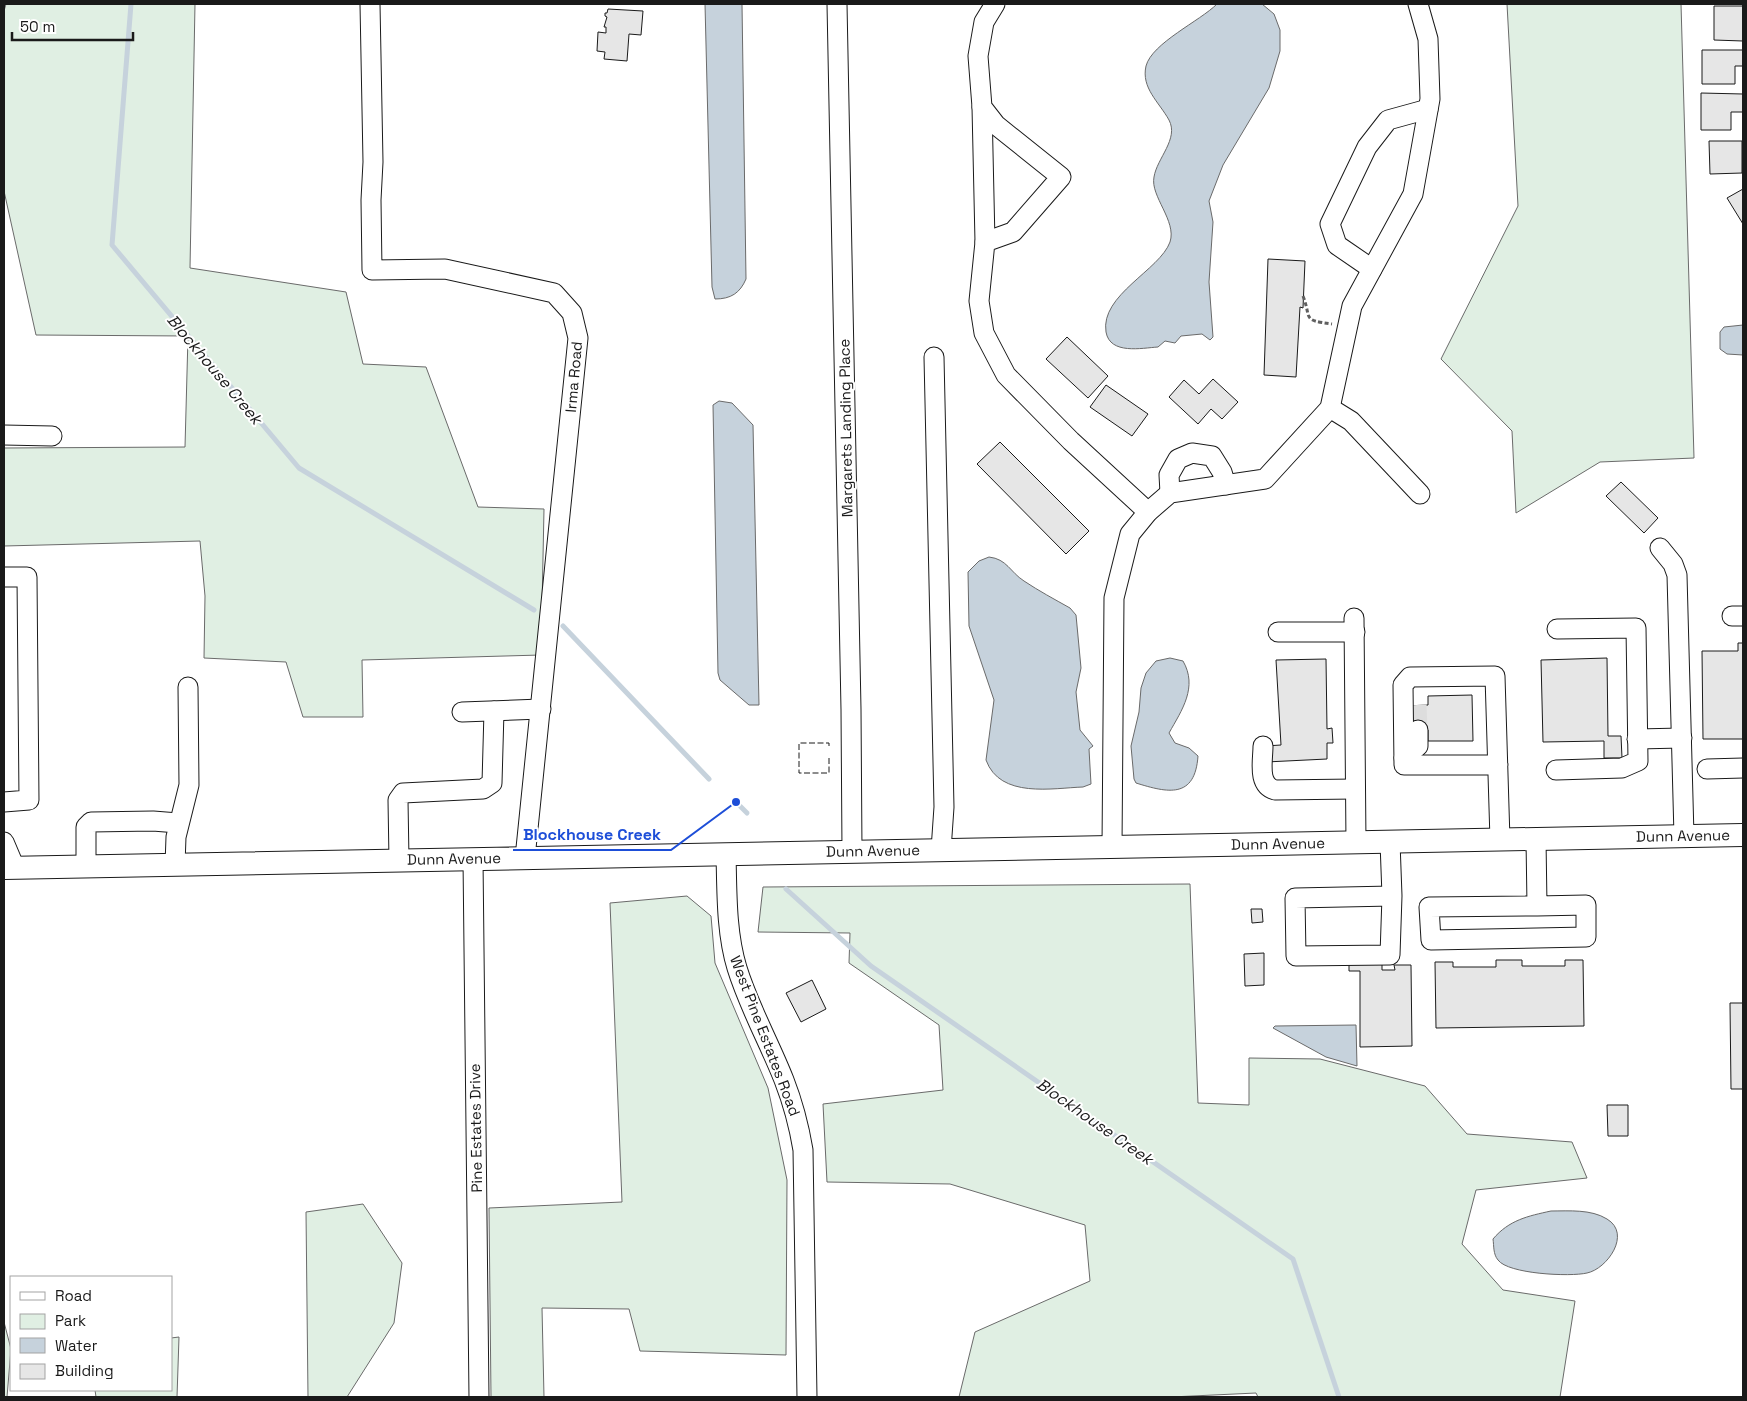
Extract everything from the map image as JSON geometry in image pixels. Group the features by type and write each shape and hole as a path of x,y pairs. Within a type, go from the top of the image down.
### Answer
{"main road":[{"name":"Dunn Avenue","path":"9,868 1743,835"}],"street":[{"name":"Irma Road","path":"370,4 373,162 371,200 372,270 445,269 554,294 572,313 576,324 578,338 525,858"},
{"name":"Margarets Landing Place","path":"837,4 851,709 852,851"},
{"path":"995,4 984,22 978,56 982,107 985,242 979,301 984,333 1006,375 1072,441 1148,512"},
{"path":"1112,847 1114,598 1130,534 1148,512 1170,493 1265,479 1330,408 1352,306 1412,194 1430,99 1428,39 1418,4"},
{"path":"982,107 996,125 1061,177 1013,232 985,242"},
{"path":"1372,269 1337,245 1330,224 1367,147 1388,120 1428,109"},
{"path":"934,357 944,788 941,850"},
{"path":"1330,408 1351,420 1420,494"},
{"path":"4,435 52,436"},
{"path":"1170,493 1169,474 1178,459 1192,454 1212,456 1222,472 1226,485"},
{"path":"1660,548 1674,564 1677,575 1684,836"},
{"path":"4,577 27,577 29,800 4,802"},
{"path":"1278,632 1354,625 1356,842"},
{"path":"1556,770 1630,766 1638,761 1636,628 1557,629"},
{"path":"1498,765 1404,764 1402,685 1410,677 1495,676 1498,765 1500,840"},
{"path":"1402,685 1416,706"},
{"path":"175,865 178,823 189,784 188,687"},
{"path":"462,712 541,709"},
{"path":"399,860 398,800 403,793 483,789 492,783 494,711"},
{"path":"1404,758 1418,746 1418,730"},
{"path":"1638,739 1682,738"},
{"path":"1263,746 1263,782 1268,788 1275,790 1355,789"},
{"path":"1707,769 1743,768"},
{"path":"86,866 86,827 92,822 153,821 178,823"},
{"path":"1536,839 1537,906"},
{"path":"4,842 9,868"},
{"path":"1390,842 1392,896 1390,955 1296,956 1295,898 1392,896"},
{"name":"West Pine Estates Road","path":"726,854 732,949 750,1005 784,1081 797,1120 803,1150 807,1397"},
{"name":"Pine Estates Drive","path":"473,859 479,1397"},
{"path":"1586,905 1586,938 1430,940 1429,907 1537,906 1586,905"}],"path":[{"path":"1303,296 1307,316 1312,321 1348,326"}],"green space":[{"path":"6,4 195,4 190,268 346,292 363,364 426,367 478,507 544,509 541,655 362,660 363,717 303,717 286,662 204,658 205,596 200,541 4,546 4,448 185,447 188,336 36,335 4,191 4,11"},
{"path":"1507,4 1681,4 1694,458 1600,462 1516,513 1512,431 1441,359 1518,206"},
{"path":"1190,884 1198,1103 1249,1105 1249,1058 1320,1059 1425,1086 1467,1134 1572,1142 1587,1178 1476,1190 1462,1244 1503,1290 1575,1301 1560,1397 1258,1397 1256,1393 1171,1397 959,1397 975,1332 1090,1281 1085,1225 950,1184 827,1182 823,1104 943,1090 939,1025 849,963 850,933 758,932 763,887"},
{"path":"687,896 711,916 715,963 768,1088 787,1180 786,1355 640,1351 629,1309 542,1308 544,1397 491,1397 489,1208 622,1202 610,903"},
{"path":"363,1204 402,1263 394,1323 347,1397 308,1397 306,1212"},
{"path":"4,1322 10,1345 10,1361 7,1397 4,1397"},
{"path":"179,1337 177,1397 96,1397 95,1391 172,1391 172,1338"}],"water":[{"path":"705,4 742,4 746,279 741,288 734,294 726,298 715,299 712,287"},
{"path":"1217,4 1262,4 1274,14 1280,30 1280,51 1269,88 1223,165 1209,201 1213,222 1209,282 1213,337 1210,340 1202,334 1181,336 1175,343 1165,341 1158,347 1136,349 1120,347 1109,339 1106,332 1107,319 1112,306 1155,263 1170,242 1171,234 1167,217 1156,192 1154,177 1169,141 1171,127 1169,120 1148,88 1145,74 1146,66 1150,57 1157,49"},
{"path":"1743,325 1743,355 1727,354 1720,349 1720,332 1724,327"},
{"path":"719,401 732,403 753,425 759,705 749,705 720,680 718,673 713,405"},
{"path":"989,557 1000,560 1024,581 1070,608 1076,615 1081,668 1076,692 1080,730 1093,746 1089,749 1091,784 1083,787 1043,789 1015,786 1003,781 993,772 986,760 994,700 969,626 968,572 979,561"},
{"path":"1170,658 1183,661 1189,680 1189,689 1179,716 1169,733 1175,743 1189,748 1198,756 1192,780 1186,786 1169,790 1136,783 1131,746 1139,712 1141,688 1146,673 1156,661"},
{"path":"1356,1025 1357,1066 1326,1057 1273,1028 1275,1026"},
{"path":"1551,1211 1587,1212 1607,1219 1614,1225 1617,1233 1617,1242 1609,1258 1595,1270 1587,1273 1567,1275 1526,1271 1504,1265 1496,1258 1493,1239 1506,1227 1519,1220"}],"building":[{"path":"1714,6 1743,6 1743,41 1714,40"},
{"path":"608,9 643,11 641,35 629,34 627,61 604,59 605,52 597,51 598,32 606,33 606,27 604,27 607,17 605,13 607,13"},
{"path":"1702,50 1743,50 1743,66 1735,66 1735,84 1702,84"},
{"path":"1701,93 1743,94 1743,112 1731,112 1731,130 1701,130"},
{"path":"1709,141 1742,141 1742,173 1710,174"},
{"path":"1743,189 1743,224 1727,198"},
{"path":"1268,259 1305,261 1303,308 1300,307 1296,377 1264,375"},
{"path":"1067,337 1108,376 1088,398 1046,359"},
{"path":"1213,379 1238,402 1222,419 1211,409 1198,424 1169,397 1184,380 1199,394"},
{"path":"1106,385 1148,414 1132,436 1090,407"},
{"path":"1000,442 1089,531 1066,554 977,464"},
{"path":"1621,482 1658,518 1644,533 1606,496"},
{"path":"1738,643 1743,643 1743,739 1703,739 1702,651 1738,651"},
{"path":"1607,658 1608,736 1621,736 1622,758 1604,758 1604,741 1543,742 1541,660"},
{"path":"1326,659 1327,729 1332,728 1333,743 1327,743 1327,759 1266,762 1265,746 1281,745 1276,660"},
{"path":"1472,695 1473,741 1428,741 1428,730 1405,731 1405,706 1428,705 1428,696"},
{"path":"1251,909 1262,909 1263,922 1252,923"},
{"path":"1264,953 1264,985 1245,986 1244,954"},
{"path":"1496,960 1522,960 1522,966 1565,966 1565,960 1583,960 1584,1026 1436,1028 1435,962 1453,962 1453,967 1496,967"},
{"path":"1349,963 1382,963 1382,970 1395,970 1394,965 1411,965 1412,1046 1360,1047 1360,971 1349,971"},
{"path":"812,980 826,1009 801,1022 786,993"},
{"path":"1730,1003 1743,1003 1743,1089 1731,1089"},
{"path":"1607,1105 1628,1105 1628,1136 1608,1136"}],"waterway":[{"name":"Blockhouse Creek","path":"131,4 112,245 299,468 534,610"},
{"name":"Blockhouse Creek","path":"563,626 709,779"},
{"name":"Blockhouse Creek","path":"736,802 747,813"},
{"name":"Blockhouse Creek","path":"786,889 871,966 1293,1259 1339,1397"}],"tunnel":[{"path":"1417,705 1418,730"}],"fence":[{"path":"829,746 829,743 799,743 799,773 829,773 829,756"}],"place":[{"name":"Blockhouse Creek","path":"736,802"}]}
